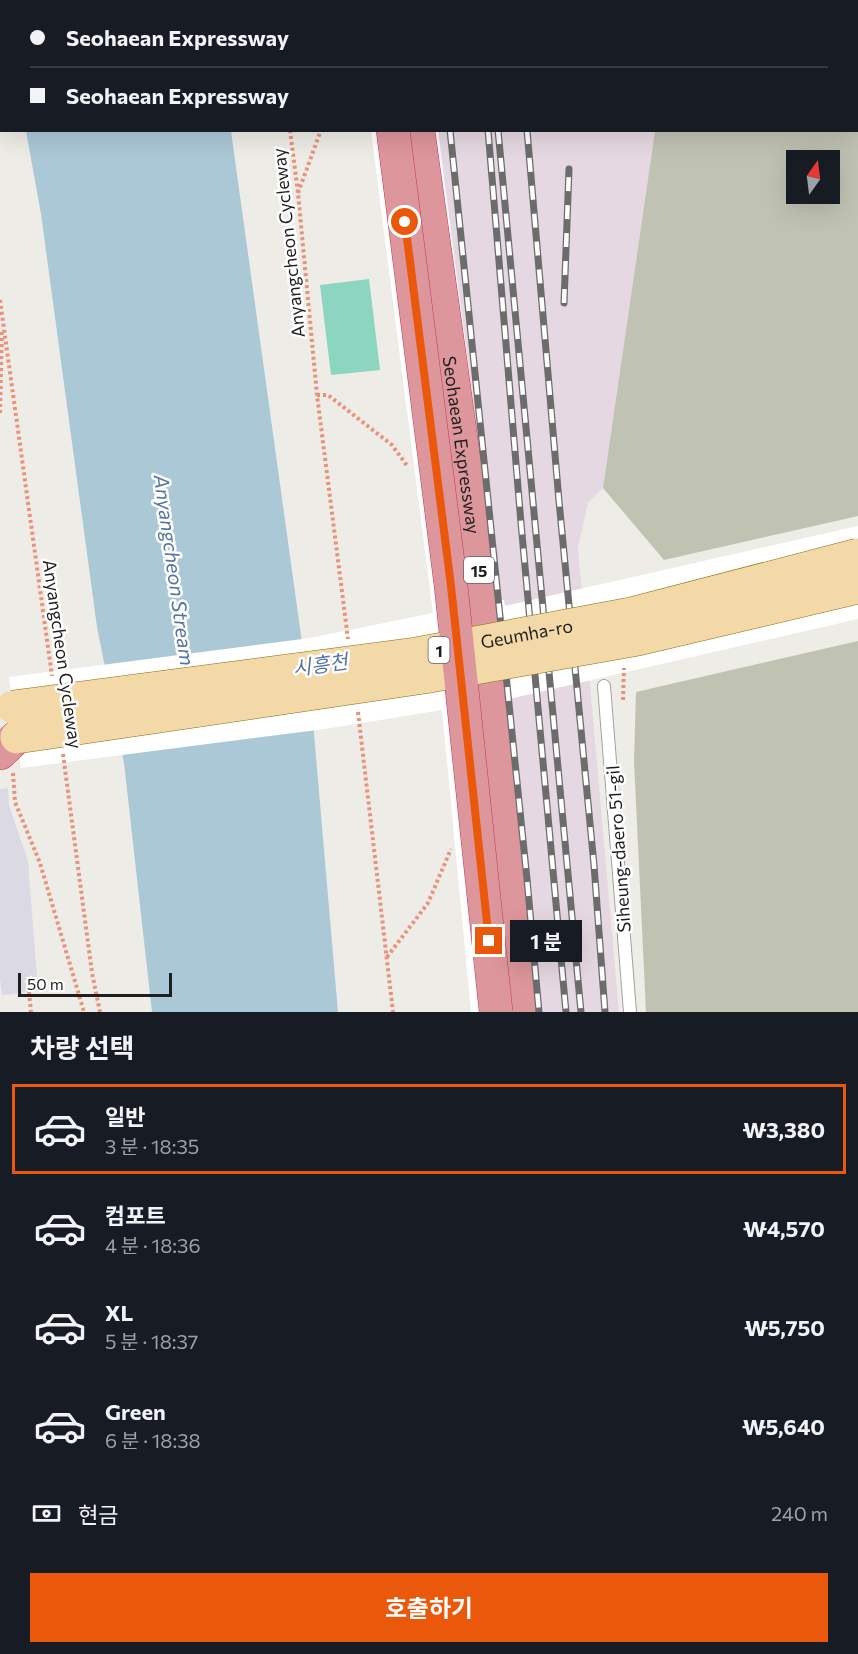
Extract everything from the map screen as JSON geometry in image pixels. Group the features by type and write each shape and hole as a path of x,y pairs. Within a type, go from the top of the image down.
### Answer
{"highway":[{"name":"Seohaean Expressway","path":"393,132 451,586 496,1012"},
{"name":"Seohaean Expressway","path":"418,132 481,582 523,1012"}],"main road":[{"name":"Geumha-ro","path":"11,740 416,654 631,614 858,555"},
{"name":"Geumha-ro","path":"11,740 424,677 616,643 858,587"}],"lane":[{"name":"Siheung-daero 51-gil","path":"604,686 630,1012"},
{"path":"611,761 621,745"}],"path":[{"name":"Anyangcheon Cycleway","path":"290,132 317,395 339,568"},
{"path":"298,193 320,132"},
{"name":"Anyangcheon Cycleway","path":"0,300 53,679"},
{"path":"0,413 3,319"},
{"path":"317,395 328,395 392,445 413,473"},
{"path":"11,740 15,802 40,863 84,1012"},
{"name":"Anyangcheon Cycleway","path":"62,750 92,973 100,1012"},
{"path":"365,764 393,1012"},
{"path":"386,958 428,903 456,839"},
{"path":"29,992 32,1012"}],"shaded area":[{"path":"422,132 655,132 603,488 588,503 578,548 619,1012 512,1012"},
{"path":"655,132 858,132 858,516 664,560 603,488"},
{"path":"858,641 858,1012 646,1012 634,761 636,692"},
{"path":"8,788 9,805 28,861 38,991 2,995 0,978 0,789"}],"green space":[{"path":"369,279 380,370 331,375 320,285"}],"water":[{"name":"Anyangcheon Stream","path":"26,132 231,132 313,722 338,1012 152,1012 124,763 97,627 41,214"}],"pier":[{"path":"371,132 438,132 499,600 504,600 505,606 858,526 858,619 509,699 538,1012 471,1012 442,710 325,729 21,768 9,677 310,638 433,613"}],"railway":[{"path":"450,132 539,1012"},
{"path":"488,132 566,1012"},
{"path":"498,132 581,1012"},
{"path":"527,132 559,501 594,865 605,1012"},
{"path":"564,303 569,169"}],"route":[{"path":"405,222 451,586 489,941"}],"water label":[{"name":"시흥천","path":"320,664"}]}
